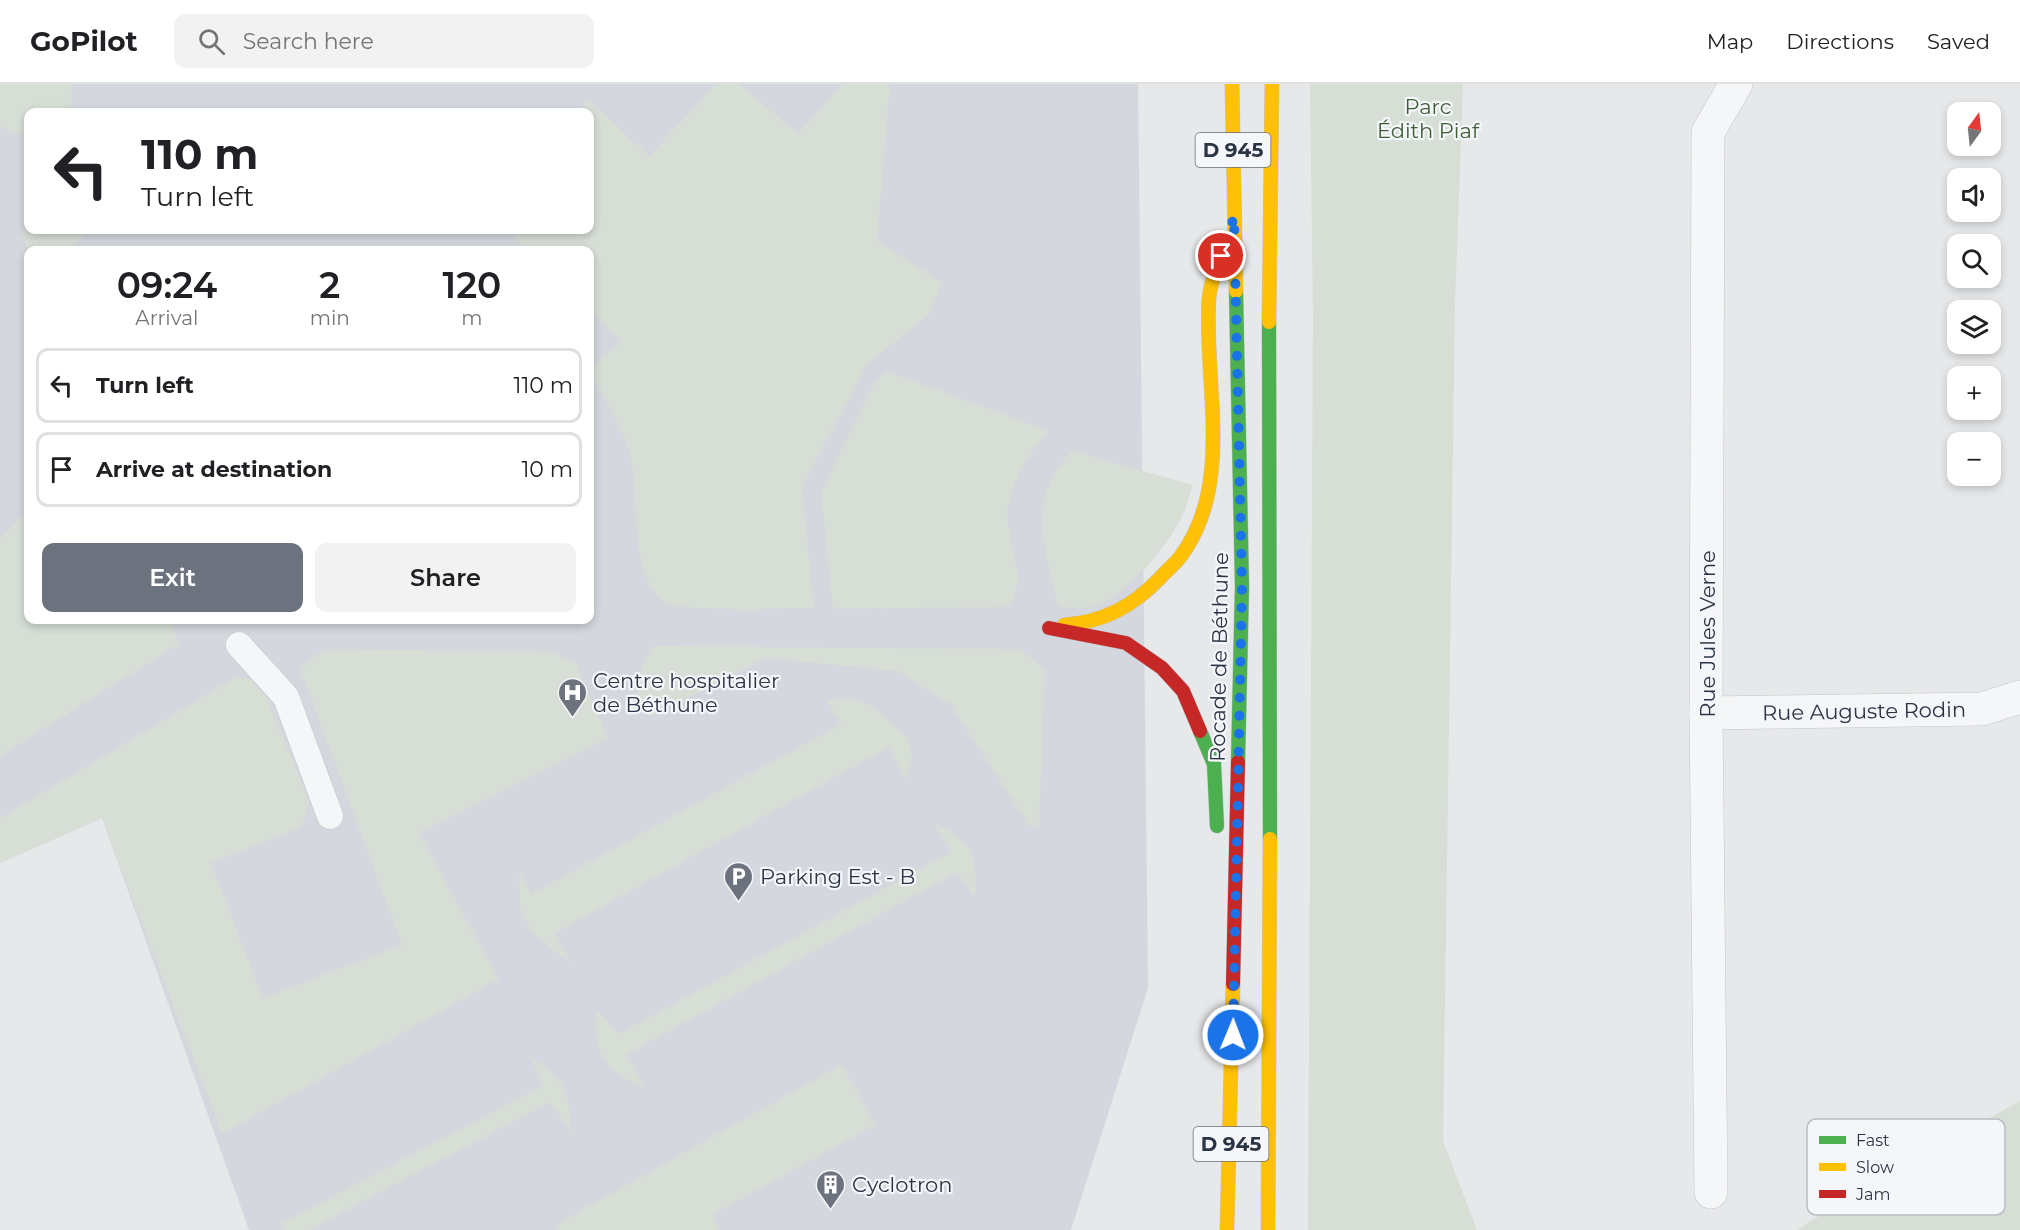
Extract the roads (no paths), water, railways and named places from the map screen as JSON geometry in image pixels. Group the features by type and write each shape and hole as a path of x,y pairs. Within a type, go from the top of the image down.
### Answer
{"main road":[{"name":"Rocade de Béthune","path":"1227,1230 1233,1058 1242,586 1232,84"},
{"name":"D 945","path":"1268,1230 1272,1017 1266,405 1272,84"},
{"path":"1218,845 1214,764 1183,691 1162,668 1126,643 1049,628 1101,620 1133,601 1161,579 1179,558 1199,526 1210,490 1213,440 1209,296 1234,217"},
{"path":"1220,902 1233,1058"}],"street":[{"name":"Rue Jules Verne","path":"1711,1192 1706,713 1708,132 1736,84"},
{"name":"Rue Auguste Rodin","path":"1706,713 1982,709 2020,697"}],"lane":[{"path":"239,645 286,697 330,816"}],"place":[{"name":"Centre hospitalier de Béthune","path":"572,718"},
{"name":"Parking Est - B","path":"739,902"},
{"name":"Cyclotron","path":"831,1210"}],"park label":[{"name":"Parc Édith Piaf","path":"1428,118"}]}
